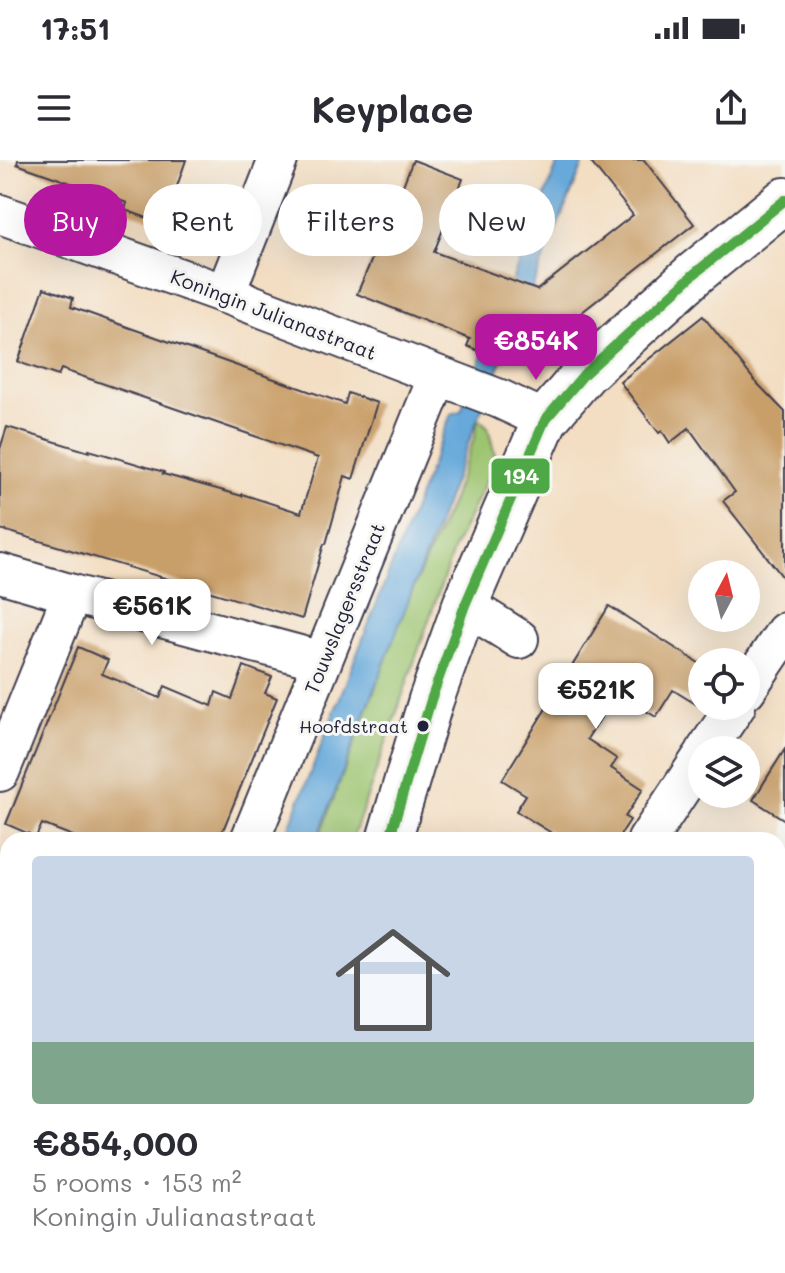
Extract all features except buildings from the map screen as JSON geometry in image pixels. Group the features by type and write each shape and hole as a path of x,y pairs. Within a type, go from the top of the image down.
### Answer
{"street":[{"path":"225,294 278,160"},
{"path":"391,832 431,700 465,605 545,420 585,373 694,274 785,200"},
{"name":"Koningin Julianastraat","path":"0,214 225,294 500,399 545,420"},
{"name":"Touwslagersstraat","path":"253,832 322,661 450,380"},
{"path":"0,573 322,661"},
{"path":"0,772 72,594"},
{"path":"465,605 519,639"},
{"path":"760,669 785,632"},
{"path":"652,832 688,778"}],"green space":[{"path":"478,418 488,427 496,460 454,548 355,832 321,832 408,600 450,505 475,436"}],"water":[{"path":"559,160 585,160 555,232 555,184 550,184"},
{"path":"522,256 545,256 478,418 320,832 287,832 451,414 461,411"}],"transit line":[{"name":"194","path":"391,832 431,700 465,605 545,420 585,373 694,274 785,200"}],"place":[{"name":"Hoofdstraat","path":"423,726"}]}
